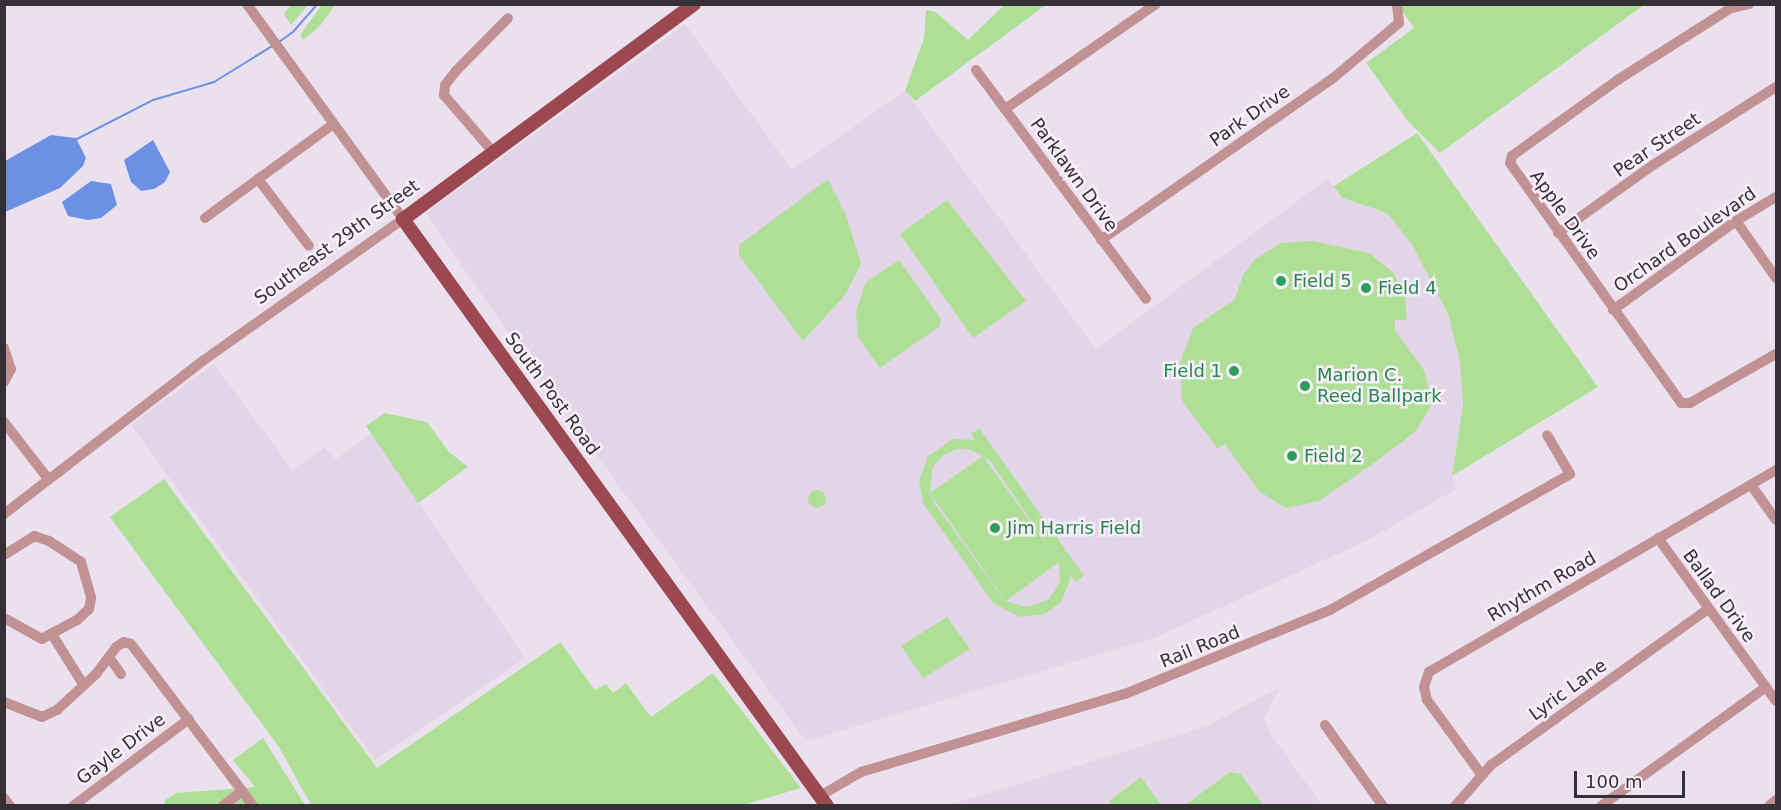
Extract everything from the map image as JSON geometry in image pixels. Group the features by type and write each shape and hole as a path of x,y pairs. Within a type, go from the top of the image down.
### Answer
{"main road":[{"name":"Southeast 29th Street","path":"403,219 691,5"},
{"name":"South Post Road","path":"403,219 823,801"}],"street":[{"name":"South Post Road","path":"247,4 403,219"},
{"path":"1005,109 1156,4"},
{"name":"Park Drive","path":"1101,240 1340,72 1398,23 1397,4"},
{"name":"Apple Drive","path":"1749,4 1731,8 1619,79 1512,156 1513,172 1681,403 1690,403 1776,354"},
{"path":"493,152 444,95 445,85 508,18"},
{"name":"Parklawn Drive","path":"976,70 1146,299"},
{"name":"Pear Street","path":"1558,233 1653,165 1776,87"},
{"path":"205,218 333,125"},
{"path":"258,179 309,246"},
{"name":"Orchard Boulevard","path":"1613,310 1736,221 1776,197"},
{"name":"Southeast 29th Street","path":"4,514 204,360 403,219"},
{"path":"1736,221 1776,278"},
{"path":"4,348 11,369 4,381"},
{"path":"4,422 49,480"},
{"name":"Rail Road","path":"823,801 861,772 1125,694 1242,649 1362,594 1570,474 1547,435"},
{"name":"Rhythm Road","path":"1481,774 1427,700 1424,687 1429,672 1776,470"},
{"path":"1751,485 1776,520"},
{"path":"4,618 42,639 53,636 89,609 91,598 81,562 49,540 34,536 6,548"},
{"name":"Ballad Drive","path":"1658,538 1707,610 1776,701"},
{"name":"Lyric Lane","path":"1455,806 1481,774 1707,610"},
{"path":"53,636 83,684"},
{"name":"Gayle Drive","path":"4,702 42,717 57,710 124,642 130,644 253,806"},
{"path":"109,657 121,674"},
{"path":"1601,806 1766,687"},
{"name":"Gayle Drive","path":"73,806 189,719"},
{"path":"1324,725 1383,806"},
{"path":"223,806 242,791"},
{"path":"4,798 10,806"},
{"path":"1769,806 1776,800"}],"shaded area":[{"path":"685,24 792,170 905,91 1096,349 1328,179 1342,198 1387,213 1413,246 1448,314 1460,362 1463,405 1452,476 1456,489 1368,540 1154,638 806,741 524,356 426,213"},
{"path":"214,364 292,470 325,447 335,460 371,433 525,658 375,760 131,425"},
{"path":"1280,687 1264,718 1271,735 1322,805 946,806 1208,726"}],"green space":[{"path":"291,5 308,5 291,25 284,14"},
{"path":"322,5 335,5 320,26 303,40 300,35"},
{"path":"1004,5 1046,5 915,101 905,91 924,38 926,10 936,12 968,40"},
{"path":"1398,5 1644,5 1440,153 1408,121 1366,63 1414,28"},
{"path":"1417,133 1598,387 1452,476 1463,405 1460,362 1448,314 1413,246 1387,213 1342,198 1334,186"},
{"path":"828,179 846,215 861,264 845,295 803,341 739,255 739,245"},
{"path":"947,200 1026,301 973,338 900,234"},
{"name":"Marion C. Reed Ballpark","path":"1312,241 1369,253 1393,272 1405,297 1407,320 1395,320 1395,330 1425,372 1432,404 1415,432 1374,463 1319,501 1286,508 1259,491 1225,444 1217,449 1182,401 1180,363 1193,328 1235,299 1243,275 1255,259 1281,243"},
{"path":"899,260 941,319 940,326 880,368 858,337 856,311 866,282"},
{"path":"385,413 427,422 449,452 468,467 418,503 366,426"},
{"name":"Jim Harris Field","path":"979,428 1084,576 1076,582 1071,576 1062,601 1045,614 1020,617 993,603 923,503 919,481 928,456 953,439 975,440 971,434","holes":["956,449 969,449 983,456 930,493 932,468 942,456","985,459 991,462 1058,560","931,495 1003,598 934,503","1059,562 1060,582 1048,600 1027,607 1006,601"]},
{"path":"164,479 377,768 560,642 595,690 606,684 613,693 626,683 651,717 713,673 801,788 740,806 311,805 279,747 110,517"},
{"path":"817,490 823,493 826,499 823,505 817,508 811,505 808,499 811,493"},
{"path":"947,617 970,649 923,678 901,646"},
{"path":"263,738 305,805 166,806 164,801 176,793 255,787 233,760"},
{"path":"1230,772 1241,774 1263,805 1185,805"},
{"path":"1141,777 1161,805 1112,805 1109,801"}],"water":[{"path":"51,135 76,138 86,158 83,166 60,188 5,212 5,161"},
{"path":"153,140 170,172 165,182 154,189 141,191 131,182 124,160"},
{"path":"91,181 111,184 117,205 101,218 88,220 68,216 62,202"}],"waterway":[{"path":"279,42 293,32 317,4"},
{"path":"75,140 153,100 214,82 274,45"}],"place":[{"name":"Field 5","path":"1281,281"},
{"name":"Field 4","path":"1366,288"},
{"name":"Field 1","path":"1234,371"},
{"name":"Marion C. Reed Ballpark","path":"1305,386"},
{"name":"Field 2","path":"1292,456"},
{"name":"Jim Harris Field","path":"995,528"}]}
